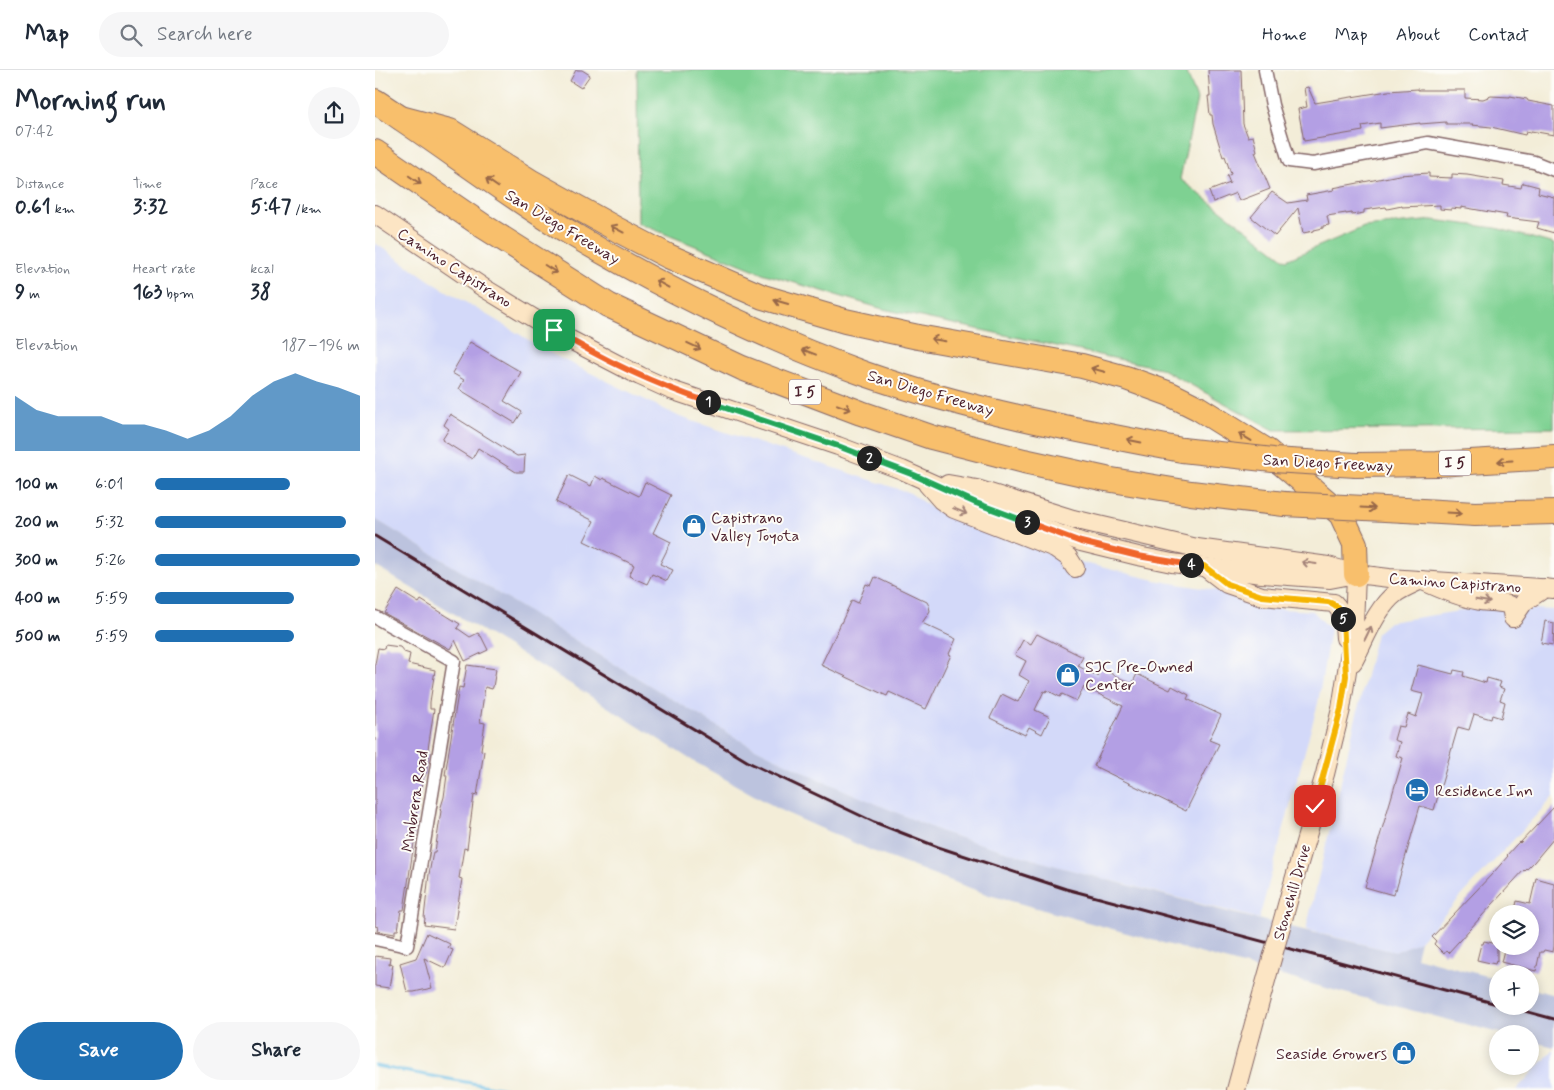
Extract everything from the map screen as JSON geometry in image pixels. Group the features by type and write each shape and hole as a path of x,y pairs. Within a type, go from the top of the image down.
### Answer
{"highway":[{"name":"San Diego Freeway","path":"375,101 516,199 569,232 683,296 795,347 867,374 953,401 1059,426 1182,450 1273,460 1356,465 1437,464 1554,457"},
{"path":"401,118 451,131 530,181 618,230 668,256 763,297 845,321 891,331 1082,366 1127,378 1170,394 1267,451 1341,514 1355,544 1356,574"},
{"name":"I 5","path":"375,152 483,226 608,304 742,368 931,437 1024,461 1106,479 1191,493 1284,504 1475,514 1554,512"}],"main road":[{"name":"Camino Capistrano","path":"375,214 484,288 561,335 640,376 671,390 838,446 902,470 976,503 1081,542 1172,563 1262,574 1330,579 1356,574"},
{"name":"Camino Capistrano","path":"923,480 977,488 1073,519 1197,548 1328,566 1356,574 1550,589"},
{"path":"923,480 941,500 955,510 1055,548 1068,557 1075,568"},
{"path":"957,485 1057,520 1069,526 1078,535 1081,542 1093,535 1151,548 1167,550 1197,548"},
{"path":"1204,566 1227,584 1262,596 1334,603 1341,610 1344,623 1346,676"},
{"name":"Stonehill Drive","path":"1236,1090 1341,709 1354,626 1356,574"},
{"path":"1346,676 1375,618 1384,606 1397,592 1421,580 1445,592 1481,601 1507,604 1511,606 1513,618 1524,602 1550,589"}],"street":[{"path":"1265,70 1272,105 1289,161 1313,164 1429,143 1534,162 1554,170"},
{"name":"Minbrera Road","path":"375,617 454,661 407,946 375,939"}],"shaded area":[{"path":"375,243 435,284 554,355 680,417 910,493 934,510 1059,557 1159,581 1233,593 1260,604 1282,609 1313,611 1330,629 1318,703 1259,919 1063,868 944,833 816,778 743,742 375,519"},
{"path":"375,519 743,742 816,778 944,833 1063,868 1232,913 1395,952 1420,941 1416,957 1489,977 1489,1015 1539,1015 1539,991 1554,995 1554,1047 1539,1043 1539,1025 1489,1025 1489,1030 1337,991 989,895 879,854 782,811 693,761 587,694 375,566"},
{"path":"1485,607 1554,610 1554,796 1420,941 1395,952 1306,930 1376,633 1389,622"},
{"path":"1554,1049 1554,1090 1516,1090 1530,1075 1539,1075 1539,1065"}],"green space":[{"path":"637,70 1186,70 1197,99 1180,179 1286,260 1364,227 1433,220 1496,228 1554,244 1554,428 1274,430 1160,368 883,309 765,274 638,223"}],"building":[{"path":"576,70 582,70 590,75 581,88 570,81"},
{"path":"1208,70 1241,70 1243,124 1248,137 1253,136 1257,151 1255,152 1270,189 1239,201 1236,193 1213,202 1209,191 1230,183 1227,176 1231,174 1225,156 1223,157 1212,115 1210,115"},
{"path":"1308,87 1315,103 1388,91 1418,89 1465,90 1465,98 1483,99 1491,96 1510,96 1527,99 1528,101 1554,106 1554,135 1531,131 1531,133 1526,132 1525,135 1473,124 1446,124 1446,122 1380,128 1380,123 1362,126 1363,131 1304,141 1298,109 1307,107 1304,88"},
{"path":"1429,173 1429,177 1452,178 1452,174 1467,175 1504,181 1503,185 1521,188 1524,183 1539,187 1538,193 1554,197 1554,233 1537,228 1539,222 1506,218 1507,215 1461,207 1461,209 1451,208 1451,210 1440,209 1440,205 1402,206 1387,209 1386,207 1364,210 1364,213 1352,215 1352,213 1346,213 1327,216 1329,225 1303,233 1298,208 1275,236 1251,217 1272,192 1288,203 1307,200 1306,195 1334,190 1333,188 1399,175"},
{"path":"470,342 521,372 504,401 522,412 515,423 459,389 464,380 452,373"},
{"path":"450,414 517,456 525,455 524,472 516,472 478,448 472,459 442,440 449,429 444,425"},
{"path":"569,475 591,486 595,476 602,480 603,478 639,496 645,482 671,495 653,533 671,542 660,564 673,570 667,581 652,574 647,584 629,576 634,565 584,541 594,521 556,502"},
{"path":"875,577 927,602 930,611 922,623 956,639 949,654 951,655 926,709 889,692 887,696 821,665 852,600 858,603 866,584 871,586"},
{"path":"398,590 419,603 421,600 460,624 457,628 470,637 478,633 488,650 465,661 455,640 450,649 384,613"},
{"path":"1545,621 1554,623 1553,645 1541,643"},
{"path":"1037,634 1083,657 1078,666 1097,676 1100,668 1132,684 1137,674 1170,690 1172,686 1189,695 1187,699 1221,715 1209,740 1219,744 1186,811 1094,766 1123,706 1084,687 1077,701 1062,694 1060,697 1047,690 1046,692 1044,691 1035,710 1050,717 1042,734 1029,727 1025,735 990,718 1002,694 1018,702 1029,681 1019,675 1026,661 1015,655 1023,640 1031,644"},
{"path":"385,645 400,647 404,652 410,654 408,664 435,670 430,702 430,709 434,709 427,756 429,756 425,776 423,776 416,815 414,843 404,910 401,910 398,930 395,930 395,934 377,931 378,927 375,926 375,664 378,648 384,649"},
{"path":"467,665 496,669 492,689 485,687 480,722 485,723 481,750 484,751 477,796 474,795 467,849 464,848 459,878 462,879 454,929 424,925 424,918 429,874 433,852 435,852 440,810 444,797 447,775 445,775 459,687 463,688"},
{"name":"Residence Inn","path":"1418,665 1453,674 1454,670 1464,672 1463,676 1486,683 1487,678 1501,682 1499,687 1504,689 1500,700 1505,702 1501,718 1492,715 1491,719 1474,714 1469,730 1458,727 1434,810 1420,806 1393,895 1365,887 1403,758 1396,756 1400,742 1394,740 1398,726 1404,727 1408,714 1416,717 1423,694 1411,691"},
{"path":"1554,807 1554,838 1534,862 1524,870 1492,905 1489,905 1489,908 1448,953 1446,951 1444,954 1434,944 1436,941 1432,937 1494,872 1516,845"},
{"path":"1536,878 1554,883 1553,952 1544,950 1540,952 1537,965 1513,965 1501,962 1503,955 1539,955 1539,905 1516,905 1517,901 1530,904"},
{"path":"427,933 450,944 448,948 453,950 445,968 424,958 432,988 407,992 400,963 416,958"},
{"path":"1484,941 1489,942 1489,955 1497,955 1497,962 1495,964 1477,960 1481,944"},
{"path":"375,956 390,958 389,965 393,964 389,988 375,986"}],"waterway":[{"path":"375,1066 511,1090"}],"railway":[{"path":"375,536 750,763 874,822 938,847 1066,889 1489,1002"},
{"path":"1539,1015 1554,1019"}],"place":[{"name":"Capistrano Valley Toyota","path":"694,526"},
{"name":"SJC Pre-Owned Center","path":"1068,675"},
{"name":"Residence Inn","path":"1417,790"},
{"name":"Seaside Growers","path":"1404,1053"}],"route":[{"path":"554,330 597,355 671,390 838,446 914,475 976,503 1081,542 1172,563 1204,566 1227,584 1262,596 1334,603 1341,610 1344,623 1346,676 1341,709 1315,806"}]}
